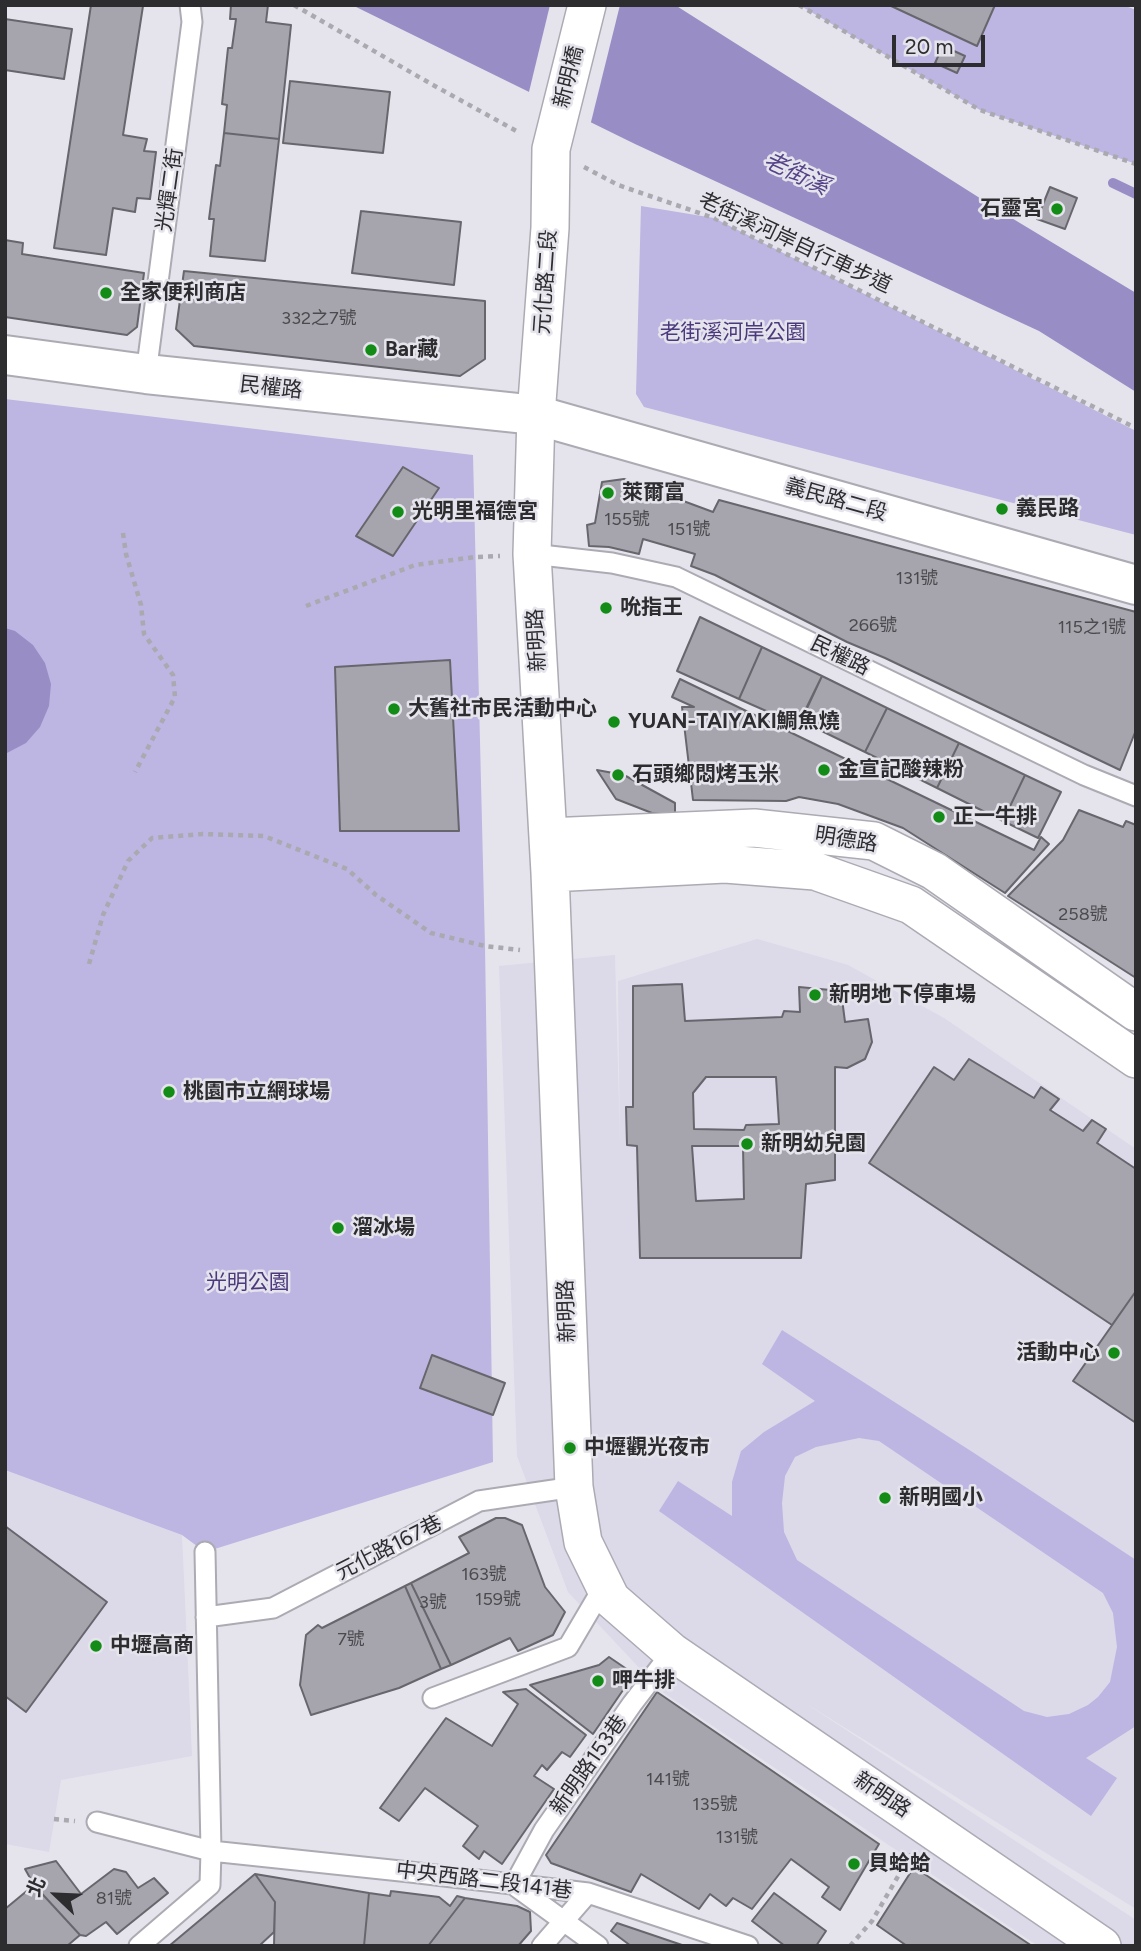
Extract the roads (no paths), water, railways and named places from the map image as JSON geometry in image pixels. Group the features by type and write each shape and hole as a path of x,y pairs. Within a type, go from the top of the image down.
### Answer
{"street":[{"name":"新明橋","path":"551,149 587,5"},
{"name":"元化路二段","path":"536,415 550,228 551,149"},
{"name":"民權路","path":"5,355 146,374 536,415"},
{"name":"新明路","path":"536,415 532,554 554,954 574,1487 583,1542 611,1599 673,1652 1102,1946"},
{"name":"義民路二段","path":"536,415 1136,585"},
{"name":"明德路","path":"548,837 754,828 874,841 934,872 1136,1012"},
{"name":"明德路","path":"550,873 725,864 815,871 911,905 1136,1059"}],"lane":[{"name":"光輝二街","path":"146,374 192,22 190,5"},
{"name":"民權路","path":"532,554 612,562 676,577 1084,775 1136,796"},
{"name":"元化路167巷","path":"206,1617 273,1608 480,1501 574,1487"},
{"path":"139,1946 210,1885 205,1552"},
{"path":"433,1698 568,1647 604,1586"},
{"name":"新明路153巷","path":"514,1885 544,1830 632,1704 673,1652"},
{"name":"中央西路二段141巷","path":"97,1822 211,1851 588,1893 748,1946"},
{"path":"514,1885 598,1946"},
{"path":"542,1946 588,1893"}],"water":[{"name":"老街溪","path":"352,5 675,5 1005,214 1136,293 1136,392 1039,331 635,144"},
{"path":"5,628 15,631 33,645 45,663 51,684 49,706 40,727 26,743 5,754"}],"waterway":[{"path":"1113,183 1136,194"}],"place":[{"name":"石靈宮","path":"1057,209"},
{"name":"全家便利商店","path":"106,293"},
{"name":"Bar藏","path":"371,350"},
{"name":"萊爾富","path":"608,493"},
{"name":"義民路","path":"1002,509"},
{"name":"光明里福德宮","path":"398,512"},
{"name":"吮指王","path":"606,608"},
{"name":"大舊社市民活動中心","path":"394,709"},
{"name":"YUAN-TAIYAKI鯛魚燒","path":"614,722"},
{"name":"金宣記酸辣粉","path":"824,770"},
{"name":"石頭鄉悶烤玉米","path":"618,775"},
{"name":"正一牛排","path":"939,817"},
{"name":"新明地下停車場","path":"815,995"},
{"name":"桃園市立網球場","path":"169,1092"},
{"name":"新明幼兒園","path":"747,1144"},
{"name":"溜冰場","path":"338,1228"},
{"name":"活動中心","path":"1114,1353"},
{"name":"中壢觀光夜市","path":"570,1448"},
{"name":"新明國小","path":"885,1498"},
{"name":"中壢高商","path":"96,1646"},
{"name":"呷牛排","path":"598,1681"},
{"name":"貝蛤蛤","path":"854,1864"}],"park label":[{"name":"老街溪河岸公園","path":"733,333"},
{"name":"光明公園","path":"248,1283"}]}
